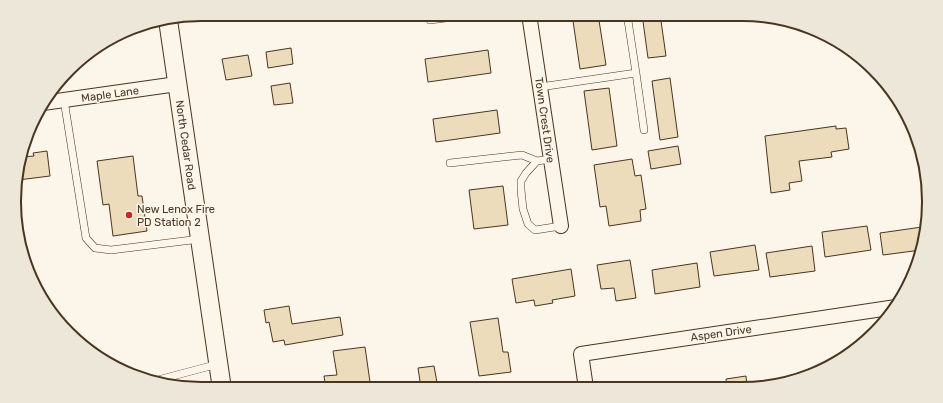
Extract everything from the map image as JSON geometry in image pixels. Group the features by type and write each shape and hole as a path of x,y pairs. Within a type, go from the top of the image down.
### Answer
{"street":[{"name":"Town Crest Drive","path":"530,21 540,87 544,160 560,226"},
{"name":"North Cedar Road","path":"169,24 221,382"},
{"name":"Maple Lane","path":"50,102 177,84"},
{"name":"Aspen Drive","path":"585,382 580,354 887,308"}],"lane":[{"path":"628,21 644,130"},
{"path":"540,87 636,72"},
{"path":"64,100 86,238 95,248 111,250 200,239"},
{"path":"450,163 522,155 544,160"},
{"path":"544,160 526,173 522,181 523,209 528,224 535,230 560,226"},
{"path":"164,378 218,364"}],"building":[{"path":"573,21 599,21 606,65 580,69"},
{"path":"643,21 661,21 666,56 648,58"},
{"path":"291,48 293,64 268,68 266,52"},
{"path":"488,50 491,73 428,82 425,59"},
{"path":"248,55 252,76 226,80 222,59"},
{"path":"670,78 678,137 660,140 652,81"},
{"path":"290,83 293,103 274,105 271,86"},
{"path":"609,88 617,146 592,150 584,91"},
{"path":"497,110 500,133 436,142 433,119"},
{"path":"836,126 836,129 846,128 849,149 831,152 832,157 799,161 802,181 789,183 790,190 771,193 765,136"},
{"path":"678,146 681,164 651,169 648,151"},
{"path":"47,151 50,176 23,179 27,157 34,156 33,153"},
{"path":"133,156 138,196 142,196 147,231 113,236 109,204 103,205 97,161"},
{"path":"632,159 635,176 641,175 646,209 640,210 641,221 609,226 606,206 600,207 594,165"},
{"path":"503,186 508,225 474,229 469,190"},
{"path":"867,226 871,250 825,257 822,232"},
{"path":"920,227 915,251 883,255 880,233"},
{"path":"755,245 759,270 714,276 710,252"},
{"path":"812,246 815,271 770,277 766,253"},
{"path":"630,260 636,298 616,301 614,288 601,289 597,265"},
{"path":"697,263 700,287 655,294 652,270"},
{"path":"571,269 575,296 552,300 553,303 535,306 534,300 516,303 512,279"},
{"path":"289,306 292,324 340,317 343,335 285,345 284,340 273,342 269,322 266,323 264,310"},
{"path":"498,318 503,352 508,352 511,372 479,376 470,322"},
{"path":"365,347 370,382 325,382 324,376 337,375 333,351"},
{"path":"434,366 437,382 420,382 418,368"},
{"path":"746,376 747,382 726,382 726,379"}],"place":[{"name":"New Lenox Fire PD Station 2","path":"129,215"}]}
